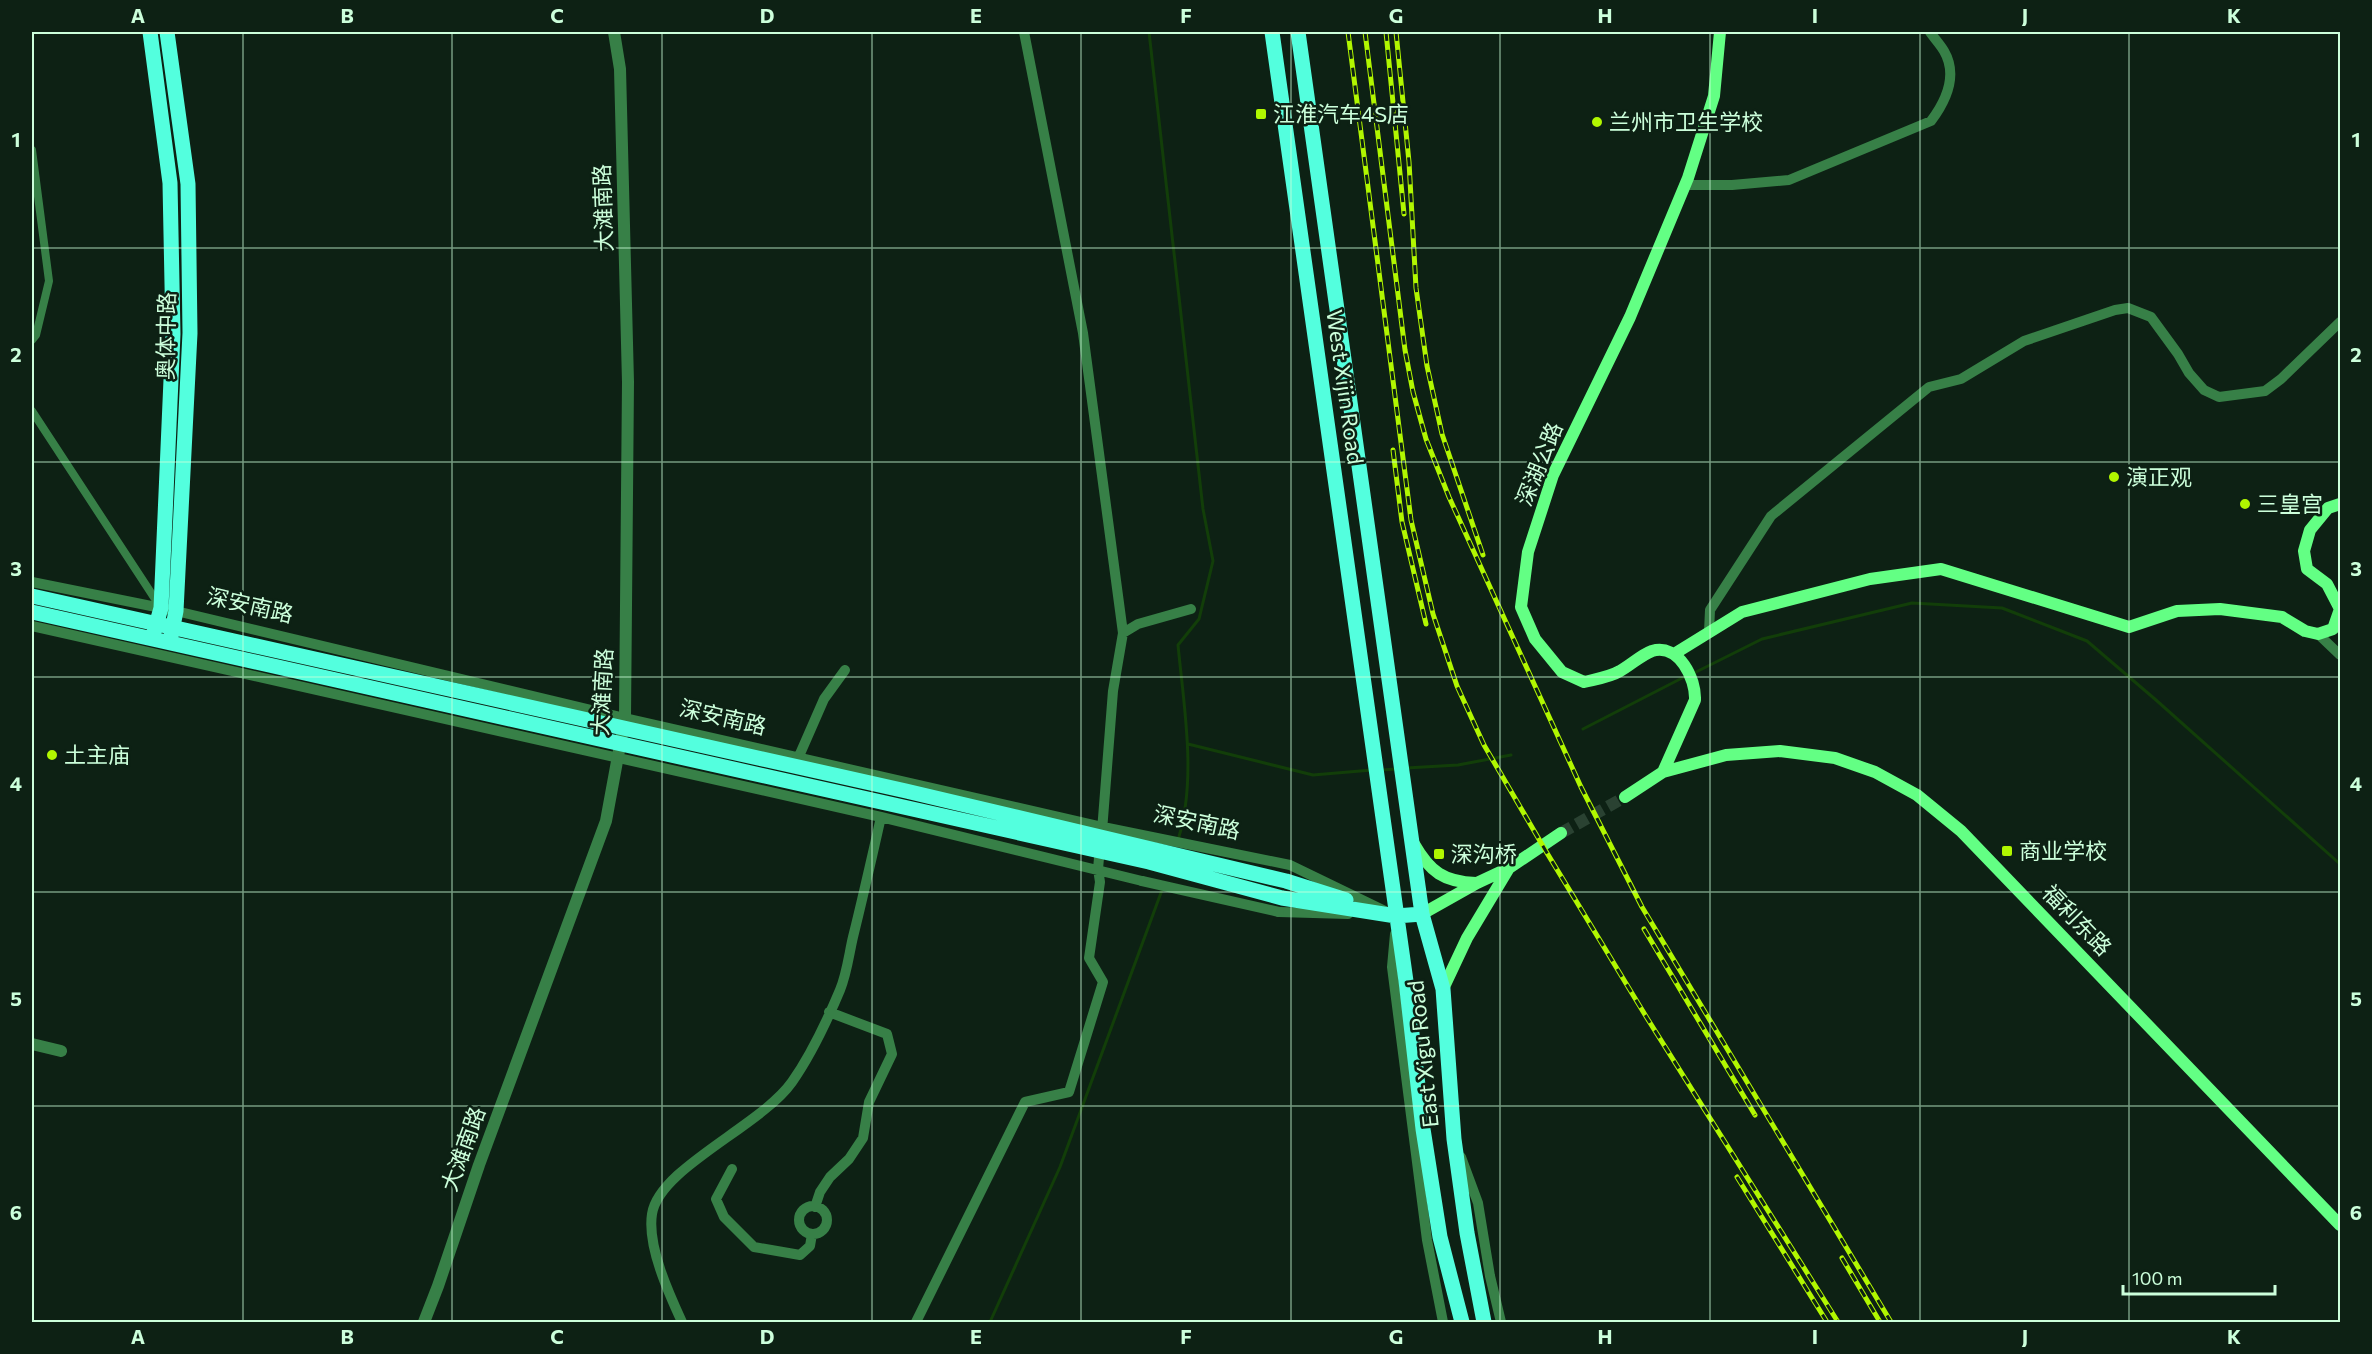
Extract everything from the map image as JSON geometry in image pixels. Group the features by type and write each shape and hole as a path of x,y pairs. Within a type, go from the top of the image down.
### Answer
{"main road":[{"name":"奥体中路","path":"150,32 170,183 173,334 158,615 153,638"},
{"name":"奥体中路","path":"167,32 188,183 190,333 174,619 170,642"},
{"name":"West Xijin Road","path":"1272,32 1373,749"},
{"name":"West Xijin Road","path":"1298,32 1399,747"},
{"name":"深湖公路","path":"1674,654 1664,650 1652,651 1618,672 1584,682 1562,672 1535,639 1521,607 1528,552 1553,475 1625,326 1685,185 1714,96 1720,32"},
{"path":"1663,772 1695,700 1696,690 1687,666 1674,654 1742,612 1870,579 1941,569 2129,627 2177,611 2220,609 2282,617 2305,631 2318,634 2333,629 2340,609 2327,584 2307,569 2304,551 2310,530 2328,508 2340,504"},
{"name":"深安南路","path":"32,596 158,615 797,761 1101,838"},
{"name":"深安南路","path":"32,612 153,638 619,750 1152,849 1286,881 1396,916"},
{"name":"East Xigu Road","path":"1399,747 1422,914 1443,989 1454,1139 1467,1233 1484,1323"},
{"name":"East Xigu Road","path":"1373,749 1423,1129 1440,1237 1462,1323"},
{"name":"福利东路","path":"1625,797 1663,772 1726,754 1780,751 1836,759 1875,772 1917,795 1961,831 2340,1225"},
{"path":"1396,916 1422,914 1509,868 1561,833"},
{"path":"1414,844 1424,862 1439,875 1457,882 1477,883"},
{"name":"深安南路","path":"1152,849 1280,905 1396,916"},
{"path":"1443,989 1467,938 1509,868"}],"street":[{"name":"大滩南路","path":"424,1323 478,1165 606,821 624,723 628,382 620,69 614,32"},
{"path":"916,1323 1024,1102 1069,1092 1103,982 1089,958 1100,882 1098,869 1113,691 1123,633 1083,333 1024,32"},
{"path":"1685,185 1732,186 1790,180 1931,122 1943,105 1951,77 1951,66 1944,50 1930,32"},
{"path":"166,147 183,143"},
{"path":"32,150 49,281 36,335 32,340"},
{"path":"1709,632 1710,610 1771,516 1929,387 1960,379 2024,341 2115,310 2128,308 2151,317 2189,373 2204,390 2219,398 2265,391 2281,380 2340,322"},
{"path":"32,411 158,615"},
{"name":"深安南路","path":"32,582 158,615"},
{"path":"1123,633 1138,624 1191,609"},
{"name":"深安南路","path":"32,626 619,750 1142,881 1280,905"},
{"path":"2318,634 2340,655"},
{"path":"797,761 824,699 845,670"},
{"path":"682,1323 664,1283 654,1238 652,1214 660,1192 675,1176 777,1101 792,1082 841,988 882,817"},
{"name":"深安南路","path":"1152,849 1290,864 1396,916"},
{"path":"1396,916 1392,967 1427,1240 1443,1323"},
{"path":"815,1207 820,1192 830,1177 849,1159 863,1138 869,1102 892,1054 887,1034 830,1012"},
{"path":"32,1044 61,1051"},
{"path":"1454,1139 1478,1203 1490,1276 1501,1323"},
{"path":"732,1169 716,1199 724,1217 754,1247 800,1255 810,1246 812,1234"},
{"path":"815,1207 825,1212 827,1222 822,1231 812,1234 802,1229 800,1218 805,1209 815,1207"}],"waterway":[{"path":"1149,32 1203,509 1213,561 1199,619 1178,645 1186,718 1188,768 1184,817 1178,840"},
{"path":"1692,674 1762,639 1912,603 2002,608 2087,641 2340,864"},
{"path":"1583,729 1686,676"},
{"path":"1188,744 1313,775 1372,770"},
{"path":"1406,768 1458,765 1511,755"},
{"path":"1382,770 1396,769"},
{"path":"990,1322 1060,1167 1162,890"}],"tunnel":[{"path":"1561,833 1625,797"}],"railway":[{"path":"1348,32 1411,520 1433,614 1457,686 1484,745 1547,853 1647,1018 1838,1322"},
{"path":"1365,32 1405,350 1413,392 1426,439 1449,497 1581,787 1642,907 1891,1322"},
{"path":"1386,32 1404,214"},
{"path":"1396,32 1409,162 1416,288 1427,366 1442,434 1483,555"},
{"path":"1393,450 1402,522 1426,624"},
{"path":"1644,929 1755,1115"},
{"path":"1737,1177 1827,1322"},
{"path":"1842,1258 1880,1322"}],"place":[{"name":"江淮汽车4S店","path":"1261,114"},
{"name":"兰州市卫生学校","path":"1597,122"},
{"name":"演正观","path":"2114,477"},
{"name":"三皇宫","path":"2245,504"},
{"name":"土主庙","path":"52,755"},
{"name":"商业学校","path":"2007,851"},
{"name":"深沟桥","path":"1439,854"}]}
